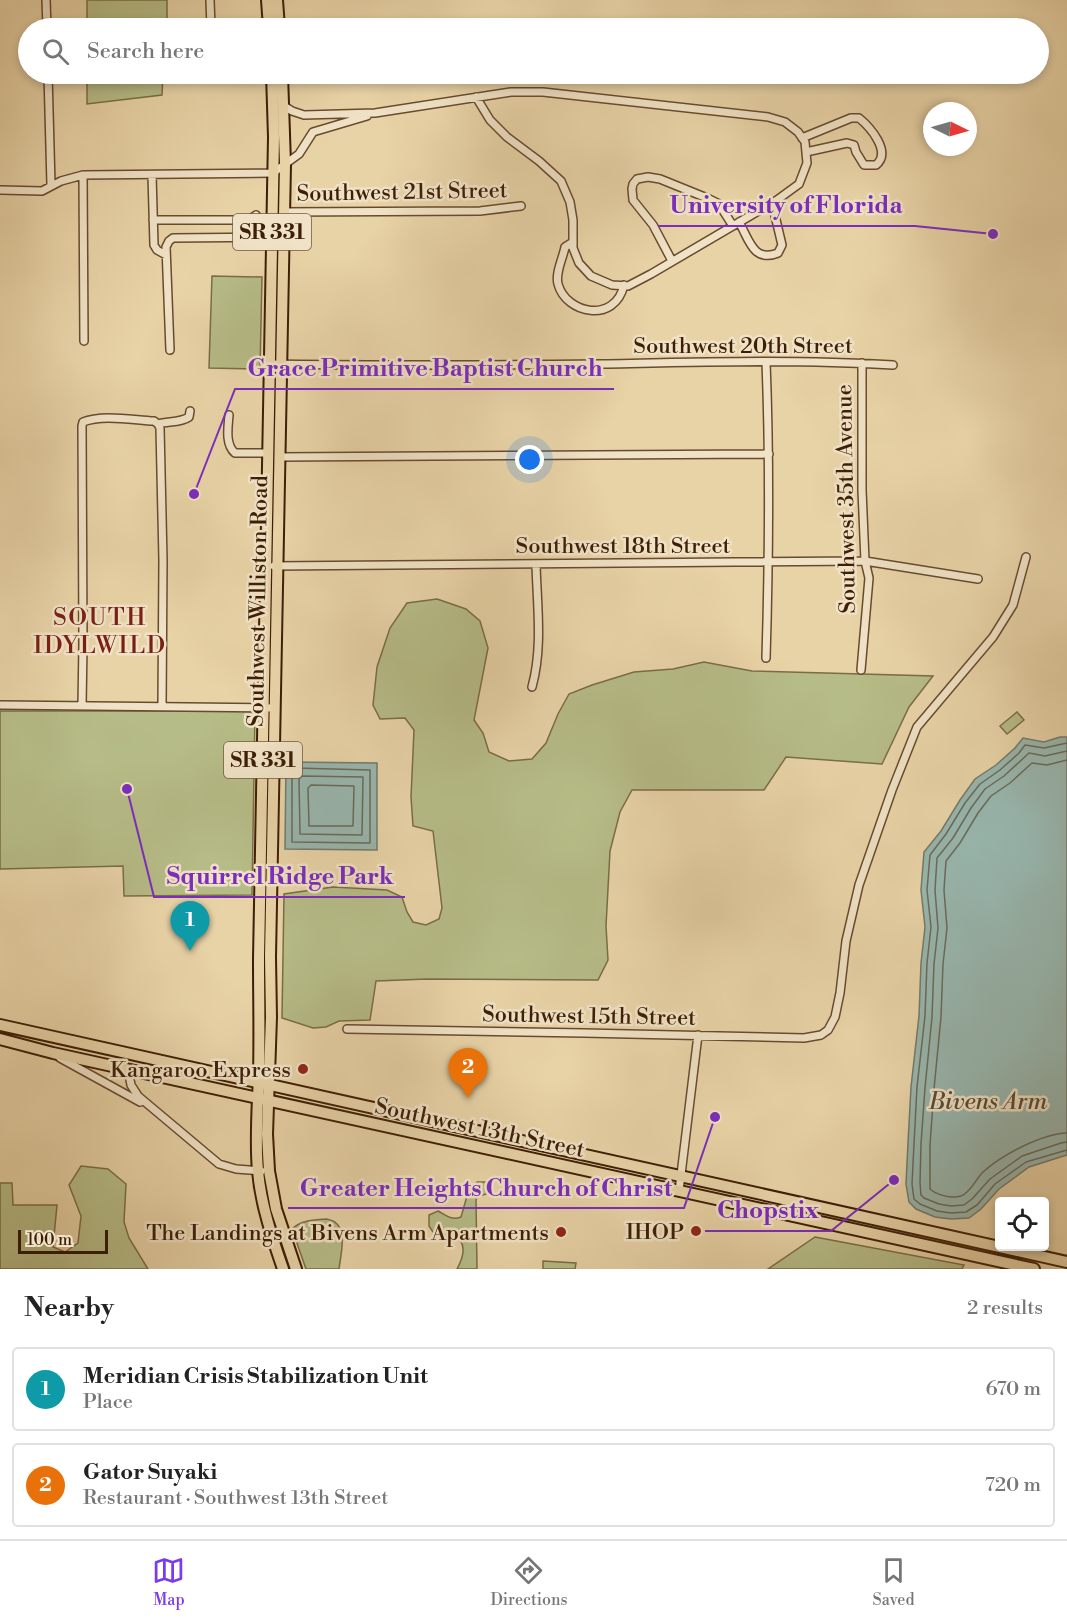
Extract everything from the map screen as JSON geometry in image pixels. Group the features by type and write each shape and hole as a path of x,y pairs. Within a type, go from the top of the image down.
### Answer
{"main road":[{"path":"267,0 268,18"},
{"path":"277,0 278,18"},
{"name":"Southwest Williston Road","path":"272,84 272,237 279,457 272,566 264,1084 257,1134 263,1171 265,1212 283,1269"},
{"name":"Southwest Williston Road","path":"272,566 268,453 285,164 283,84"},
{"name":"Southwest 13th Street","path":"0,1025 995,1246"},
{"name":"Southwest 13th Street","path":"0,1040 1034,1269"},
{"path":"81,1058 84,1044"},
{"path":"103,1048 116,1056 128,1069"},
{"path":"440,1138 447,1125"},
{"path":"586,1170 589,1156"},
{"name":"Southwest Williston Road","path":"263,1171 296,1269"},
{"name":"Southwest 13th Street","path":"1019,1251 1067,1262"}],"street":[{"path":"46,0 47,18"},
{"path":"210,0 211,18"},
{"path":"48,84 51,185"},
{"path":"284,106 304,115 375,113 476,97 511,92 543,92 768,117 785,122 798,132 806,149 807,163 799,184 772,203 628,286 612,285 591,276 579,263 573,248 572,211 561,181 507,137 490,120 476,97"},
{"name":"Southwest 21st Street","path":"0,190 42,190 83,175 273,173 299,154 313,132 375,113"},
{"path":"802,138 851,118 859,118 868,126 878,142 882,156 881,161 876,165 864,165 854,145 848,143 806,149"},
{"path":"83,175 84,341"},
{"path":"152,175 154,245 157,250 166,255"},
{"path":"672,261 653,225 633,200 632,189 637,179 648,177 660,180 719,204 736,224 755,253 767,256 778,253 782,246 772,203"},
{"name":"Southwest 21st Street","path":"283,212 480,211 521,206"},
{"path":"153,220 249,220 255,215"},
{"path":"170,350 166,255 169,241 173,238 272,237"},
{"path":"573,242 565,247 559,267 558,283 563,294 573,303 590,311 609,308 622,294 624,285"},
{"path":"766,362 769,454 766,658"},
{"name":"Southwest 20th Street","path":"275,364 510,365 766,362 893,365"},
{"name":"Southwest 35th Avenue","path":"861,670 869,578 865,561 862,490 862,363"},
{"path":"158,424 185,420 189,417 190,411"},
{"path":"228,415 231,450 235,453 268,453"},
{"path":"82,706 81,426 83,422 90,419 154,421 160,428 162,706"},
{"path":"279,457 769,454"},
{"name":"Southwest 15th Street","path":"347,1029 804,1038 821,1035 828,1030 835,1017 846,941 859,885 917,726 993,637 1013,605 1026,557"},
{"name":"Southwest 18th Street","path":"272,566 865,561 978,579"},
{"path":"532,687 538,648 537,564"},
{"path":"0,705 269,708"},
{"path":"679,1191 698,1035"},
{"path":"53,1053 148,1106"},
{"path":"128,1069 133,1091 219,1164 236,1169 263,1171"},
{"path":"994,1261 996,1251"}],"green space":[{"path":"87,0 167,0 167,18 87,18"},
{"path":"87,84 163,84 162,95 87,104"},
{"path":"212,276 262,277 260,369 209,368"},
{"path":"437,599 466,609 480,621 488,648 474,720 483,733 489,752 509,761 532,759 546,743 569,694 634,672 673,669 704,662 752,671 933,676 909,707 882,764 786,757 764,790 632,790 620,812 610,851 606,926 608,960 598,980 376,981 370,1020 339,1021 326,1027 313,1028 282,1018 284,894 333,887 387,890 402,897 413,922 426,925 439,919 442,908 433,831 413,826 411,797 414,730 405,718 380,719 373,705 377,667 390,628 407,603"},
{"path":"0,711 255,711 252,895 124,896 123,866 0,869"},
{"path":"1017,712 1024,720 1007,734 1000,726"},
{"path":"81,1166 108,1169 126,1184 124,1222 129,1238 148,1269 0,1269 0,1183 12,1183 13,1205 57,1205 53,1247 65,1252 78,1243 81,1216 69,1185"},
{"path":"477,1182 490,1185 489,1193 477,1197 476,1200 477,1269 457,1269 463,1255 461,1242 452,1236 433,1232 429,1226 429,1215 438,1211 451,1218 461,1217 467,1196"},
{"path":"326,1219 334,1221 341,1232 339,1269 306,1269 292,1229 304,1222"},
{"path":"815,1237 964,1265 962,1269 768,1269"},
{"path":"543,1261 576,1263 575,1269 543,1269"}],"water":[{"name":"Bivens Arm","path":"1067,737 1067,1155 1029,1167 999,1189 981,1209 969,1218 935,1217 916,1209 909,1202 906,1184 911,1087 925,927 921,890 924,852 941,831 975,779 996,765 1023,738 1044,742"},
{"path":"286,762 377,763 377,850 285,849"}],"place":[{"name":"University of Florida","path":"993,234"},
{"name":"Grace Primitive Baptist Church","path":"194,494"},
{"name":"Squirrel Ridge Park","path":"127,789"},
{"name":"Meridian Crisis Stabilization Unit","path":"190,951"},
{"name":"Kangaroo Express","path":"303,1069"},
{"name":"Gator Suyaki","path":"468,1098"},
{"name":"Greater Heights Church of Christ","path":"715,1117"},
{"name":"Chopstix","path":"894,1180"},
{"name":"IHOP","path":"696,1231"},
{"name":"The Landings at Bivens Arm Apartments","path":"561,1232"}],"district":[{"name":"SOUTH IDYLWILD","path":"100,631"}]}
